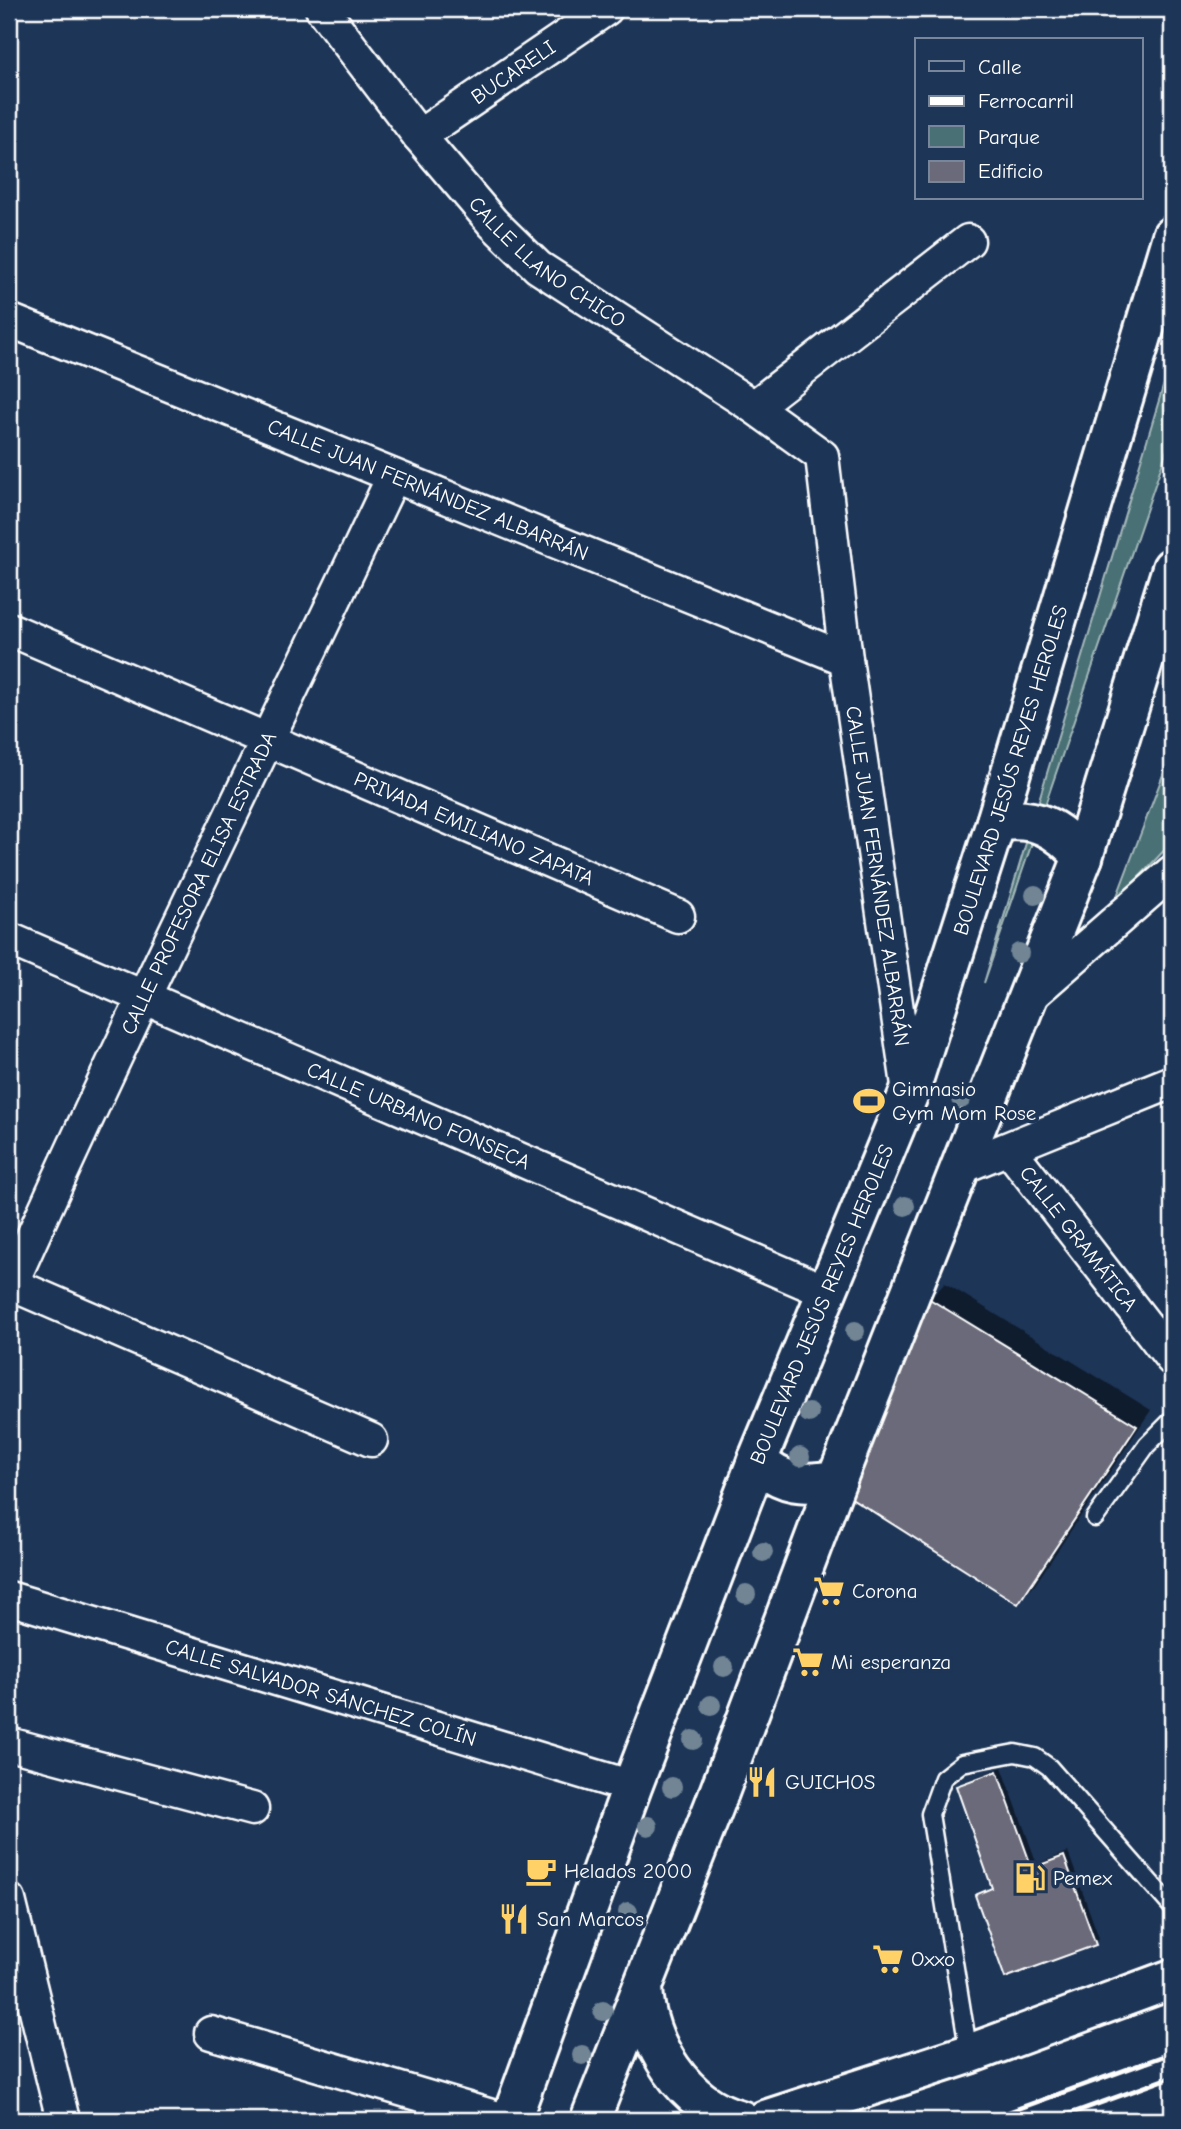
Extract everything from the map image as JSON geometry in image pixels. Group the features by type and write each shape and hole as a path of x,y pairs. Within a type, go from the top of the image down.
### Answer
{"main road":[{"name":"BOULEVARD JESÚS REYES HEROLES","path":"511,2120 632,1787 757,1461 909,1093 996,822 1172,236"},
{"path":"590,2120 837,1479 1083,857 1172,568"},
{"path":"996,822 1027,819 1043,823 1058,831 1083,857"},
{"path":"757,1461 777,1477 797,1484 837,1479"},
{"path":"765,2120 969,2054 1172,1979"},
{"path":"643,1987 644,2004 652,2033 665,2060 702,2101 717,2112 741,2120"}],"street":[{"name":"CALLE LLANO CHICO","path":"322,9 419,136 493,223 538,267 816,448 824,460"},
{"name":"BUCARELI","path":"419,136 606,9"},
{"path":"754,407 968,242"},
{"name":"CALLE JUAN FERNÁNDEZ ALBARRÁN","path":"9,320 846,659"},
{"name":"CALLE JUAN FERNÁNDEZ ALBARRÁN","path":"824,460 846,659 909,1093"},
{"name":"CALLE PROFESORA ELISA ESTRADA","path":"10,1286 143,996 269,741 393,477"},
{"name":"PRIVADA EMILIANO ZAPATA","path":"9,629 678,916"},
{"path":"1030,996 1172,872"},
{"name":"CALLE URBANO FONSECA","path":"9,939 827,1292"},
{"path":"962,1167 1010,1150 1172,1082"},
{"name":"CALLE GRAMÁTICA","path":"1010,1150 1172,1359"},
{"path":"10,1286 371,1440"},
{"name":"CALLE SALVADOR SÁNCHEZ COLÍN","path":"9,1598 632,1787"},
{"path":"9,1744 252,1809"},
{"path":"9,1900 63,2120"},
{"path":"211,2033 505,2120"}],"lane":[{"path":"1095,1518 1147,1445 1172,1420"},
{"path":"969,2054 930,1814 943,1778 962,1763 1015,1753 1035,1757 1049,1767 1172,1907"}],"green space":[{"path":"1172,357 1172,435 984,983"},
{"path":"1172,751 1172,842 1114,904"}],"building":[{"path":"928,1298 1137,1426 1018,1604 850,1497"},
{"name":"Pemex","path":"997,1771 1032,1868 1064,1856 1096,1945 1005,1978 975,1895 992,1888 956,1786"}],"railway":[{"path":"987,2120 1172,2053"},
{"path":"1053,2120 1172,2077"}],"place":[{"name":"Gimnasio Gym Mom Rose","path":"869,1101"},
{"name":"Corona","path":"829,1591"},
{"name":"Mi esperanza","path":"808,1662"},
{"name":"GUICHOS","path":"762,1782"},
{"name":"Helados 2000","path":"541,1871"},
{"name":"Pemex","path":"1030,1878"},
{"name":"San Marcos","path":"514,1919"},
{"name":"Oxxo","path":"888,1959"}]}
